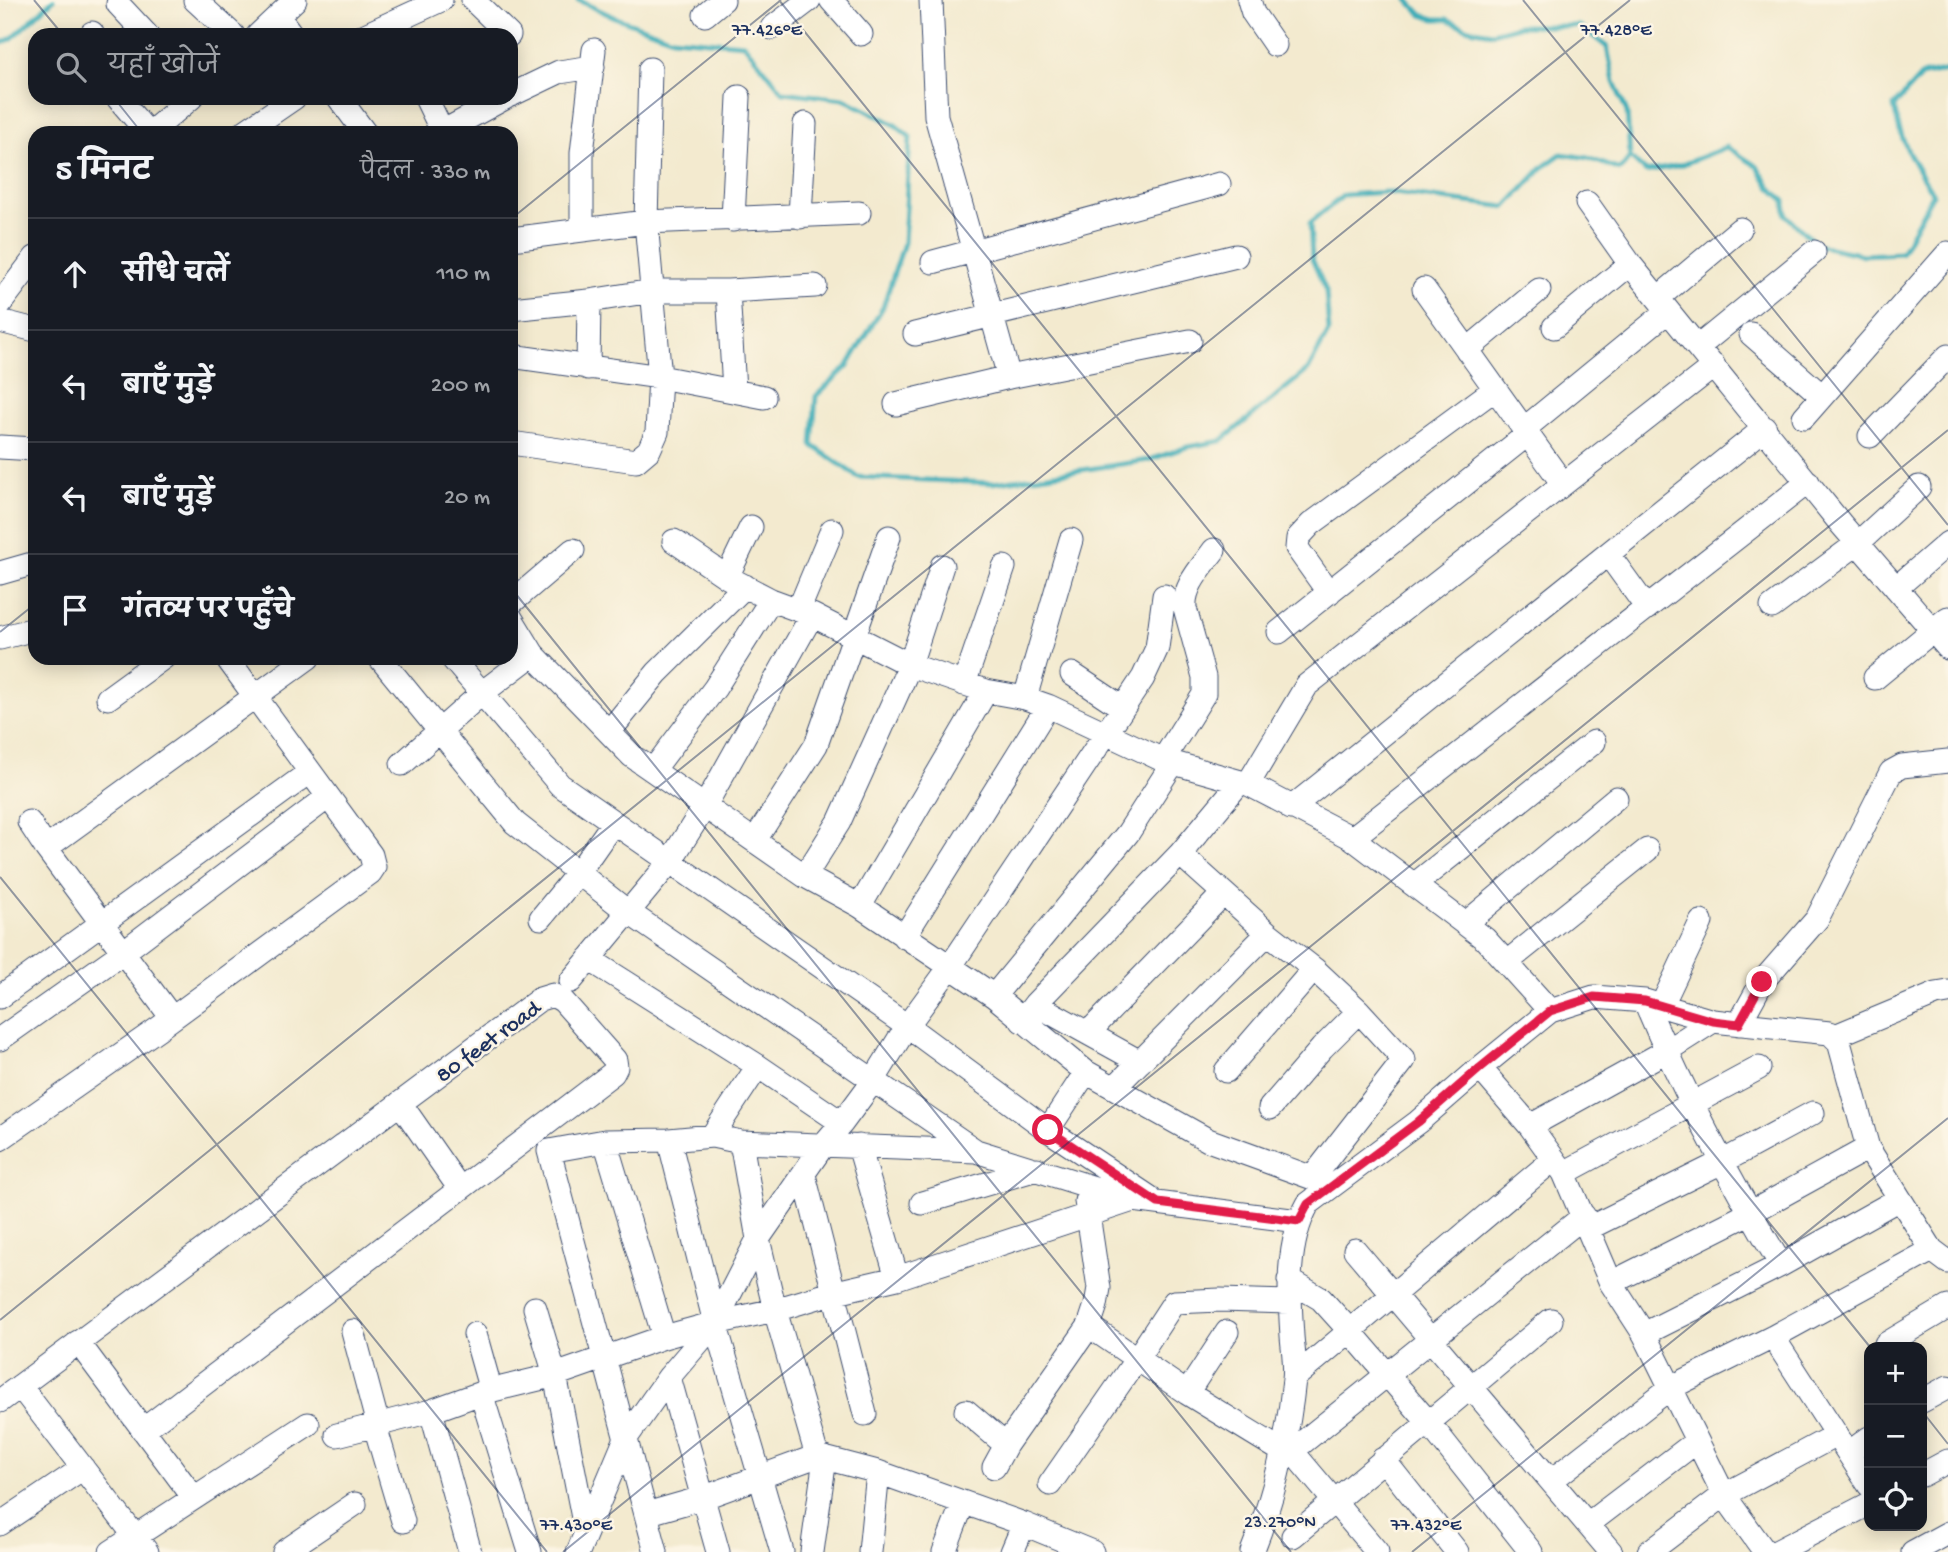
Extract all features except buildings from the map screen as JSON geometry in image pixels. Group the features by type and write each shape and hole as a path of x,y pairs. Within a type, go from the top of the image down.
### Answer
{"street":[{"path":"195,0 225,28"},
{"path":"388,28 441,0"},
{"path":"473,0 503,28"},
{"path":"705,15 723,0"},
{"path":"772,28 809,0"},
{"path":"831,0 861,34"},
{"path":"931,0 936,116 1009,377"},
{"path":"1249,0 1253,13 1275,44"},
{"path":"118,4 140,28"},
{"path":"265,28 288,5"},
{"path":"288,5 291,28"},
{"path":"518,92 593,58 582,153 582,229"},
{"path":"518,444 636,461 649,450 657,432 660,376 646,222 650,69"},
{"path":"733,220 739,97"},
{"path":"124,105 143,126"},
{"path":"157,126 183,105"},
{"path":"253,126 284,105"},
{"path":"344,105 360,126"},
{"path":"429,105 439,126"},
{"path":"455,126 492,105"},
{"path":"800,218 805,124"},
{"path":"933,262 1219,184"},
{"path":"1587,203 1630,264 1858,543 1896,588 1943,632 1875,678"},
{"path":"518,238 646,222 859,214"},
{"path":"1279,632 1526,432 1740,229"},
{"path":"1698,347 1814,252"},
{"path":"1804,417 1948,253"},
{"path":"915,334 1236,256"},
{"path":"1554,327 1630,264"},
{"path":"0,304 28,267"},
{"path":"518,308 652,291 728,291 815,286"},
{"path":"1424,289 1563,484"},
{"path":"1467,350 1539,290"},
{"path":"728,291 734,390"},
{"path":"588,368 589,301"},
{"path":"0,321 28,328"},
{"path":"1751,334 1822,397"},
{"path":"896,404 1009,377 1190,341"},
{"path":"1870,436 1948,356"},
{"path":"518,357 660,376 764,397"},
{"path":"1028,1012 1180,854 1244,783 1307,685 1714,366"},
{"path":"1329,593 1297,548 1298,538 1311,524 1495,389"},
{"path":"1291,808 1765,428"},
{"path":"0,447 28,449"},
{"path":"1352,838 1808,482"},
{"path":"1772,607 1858,543 1919,487"},
{"path":"609,732 736,581 751,527"},
{"path":"571,981 669,863 705,806 805,612 832,530"},
{"path":"755,840 816,746 889,537"},
{"path":"1025,698 1071,540"},
{"path":"674,541 771,600 805,612 910,665 986,691 1025,698 1048,706 1168,762 1244,783 1352,838 1485,939 1550,1011"},
{"path":"1896,588 1948,543"},
{"path":"518,597 573,550"},
{"path":"994,996 1128,833 1204,695 1204,677 1184,598 1187,589 1214,550"},
{"path":"1608,554 1647,608"},
{"path":"0,573 28,565"},
{"path":"805,876 839,822 910,665 942,566"},
{"path":"964,684 1004,567"},
{"path":"585,1545 626,1438 669,1377 715,1323 758,1239 824,1144 873,1081 907,1026 950,967 1143,678 1154,656 1164,597"},
{"path":"653,769 715,688 771,600"},
{"path":"518,629 533,654 632,756 805,876 860,906 994,996 1028,1012 1088,1033 1140,1062"},
{"path":"0,638 28,631"},
{"path":"402,764 482,693 533,654"},
{"path":"108,698 153,665"},
{"path":"0,1139 172,1018 370,873 374,867 371,855 232,665"},
{"path":"46,848 298,665"},
{"path":"386,665 515,823 628,912 976,1151"},
{"path":"458,665 560,785 907,1026 1048,1130 1158,1203"},
{"path":"1072,674 1123,708"},
{"path":"860,906 986,691"},
{"path":"904,937 1048,706"},
{"path":"1414,886 1594,742"},
{"path":"1739,1024 1762,982 1817,919 1891,772 1902,766 1948,761"},
{"path":"0,996 310,772"},
{"path":"0,1040 122,953 328,797"},
{"path":"1465,923 1616,799"},
{"path":"29,822 172,1018"},
{"path":"541,918 578,873 613,823"},
{"path":"1507,962 1647,850"},
{"path":"1180,854 1268,933 1314,969 1359,1011 1404,1060 1299,1221 1290,1291 1295,1377 1287,1451 1269,1510 1252,1552"},
{"path":"1088,1033 1223,894"},
{"path":"1701,922 1653,1004 1666,1051 1722,1162 1781,1265"},
{"path":"1115,1087 1268,933"},
{"path":"589,959 758,1066 842,1124"},
{"path":"1226,1071 1314,969"},
{"path":"1835,1036 1936,994 1948,992"},
{"name":"80 feet road","path":"0,1401 540,999 552,995 563,1001 615,1060 613,1073 143,1430"},
{"path":"1322,1182 1418,1122 1550,1011 1594,997 1653,1004 1713,1021 1830,1033 1835,1036 1839,1042 1868,1147 1899,1199 1940,1256 1670,1388 1552,1480"},
{"path":"1270,1108 1322,1048 1359,1011"},
{"path":"1028,1012 1086,1072 1208,1140 1322,1182"},
{"path":"1530,1126 1666,1051 1713,1021"},
{"path":"712,1136 758,1066"},
{"path":"1480,1068 1530,1126 1559,1166 1611,1283 1644,1334 1724,1494 1765,1552"},
{"path":"1295,1377 1393,1293 1559,1166 1694,1104 1759,1068"},
{"path":"1048,1130 1086,1072"},
{"path":"400,1104 460,1189"},
{"path":"1287,1451 1431,1338 1586,1222 1722,1162 1813,1113"},
{"path":"656,1552 549,1151 605,1141 712,1136 741,1142 976,1151 1133,1200 1299,1221"},
{"path":"669,1140 715,1323 782,1552"},
{"path":"605,1141 664,1338"},
{"path":"741,1142 758,1239 775,1310 821,1457 812,1552"},
{"path":"859,1146 897,1278"},
{"path":"1611,1283 1750,1213 1868,1147"},
{"path":"922,1203 1037,1169"},
{"path":"804,1175 865,1414"},
{"path":"994,1467 1006,1445 1089,1326 1097,1306 1099,1288 1084,1185"},
{"path":"1644,1334 1781,1265 1899,1199"},
{"path":"337,1435 555,1375 715,1323 897,1278 1133,1200"},
{"path":"1355,1250 1611,1552"},
{"path":"1050,1484 1174,1302 1220,1300 1290,1291 1321,1299 1388,1373 1531,1552"},
{"path":"1889,1342 1948,1307"},
{"path":"535,1308 555,1375 585,1545"},
{"path":"1269,1510 1299,1544 1334,1500 1551,1320"},
{"path":"1089,1326 1187,1393 1287,1451 1334,1500 1377,1552"},
{"path":"353,1331 403,1521"},
{"path":"1187,1393 1227,1332"},
{"path":"475,1334 486,1392 530,1552"},
{"path":"1773,1338 1864,1477"},
{"path":"78,1342 194,1497"},
{"path":"669,1377 718,1552"},
{"path":"20,1386 141,1544"},
{"path":"1927,1398 1948,1387"},
{"path":"431,1411 470,1552"},
{"path":"966,1411 1006,1445"},
{"path":"111,1552 141,1544 194,1497 308,1424"},
{"path":"1649,1552 1724,1494 1843,1444 1864,1439"},
{"path":"1588,1524 1697,1441"},
{"path":"646,1514 702,1498 821,1457 878,1472 1024,1524 1078,1549"},
{"path":"1383,1459 1457,1552"},
{"path":"1927,1472 1948,1461"},
{"path":"0,1524 83,1468"},
{"path":"870,1552 878,1472"},
{"path":"944,1552 963,1503"},
{"path":"284,1552 355,1504"},
{"path":"1776,1552 1864,1507"},
{"path":"1012,1552 1024,1524"},
{"path":"1913,1552 1948,1533"}],"waterway":[{"path":"0,44 12,38 53,0"},
{"path":"578,0 614,17 672,38 744,44 783,92 844,99 894,124 910,137 904,243 883,307 847,367 816,396 812,445 858,477 993,483 1149,460 1187,447 1221,441 1308,370 1329,331 1326,291 1312,259 1310,223 1344,195 1386,192 1506,207 1543,167 1561,154 1588,158 1620,170 1630,157"},
{"path":"1408,0 1422,15 1447,19 1469,29 1492,33 1518,26 1580,26 1607,47 1614,82 1627,112 1630,157 1646,172 1681,165 1727,147 1758,167 1770,187 1785,201 1786,215 1817,245 1863,255 1901,253 1933,194 1904,142 1894,106 1921,76 1948,70"}],"route":[{"path":"1048,1130 1158,1203 1299,1221 1308,1204 1418,1122 1550,1011 1594,997 1645,1001 1713,1021 1739,1024 1762,982"}]}
